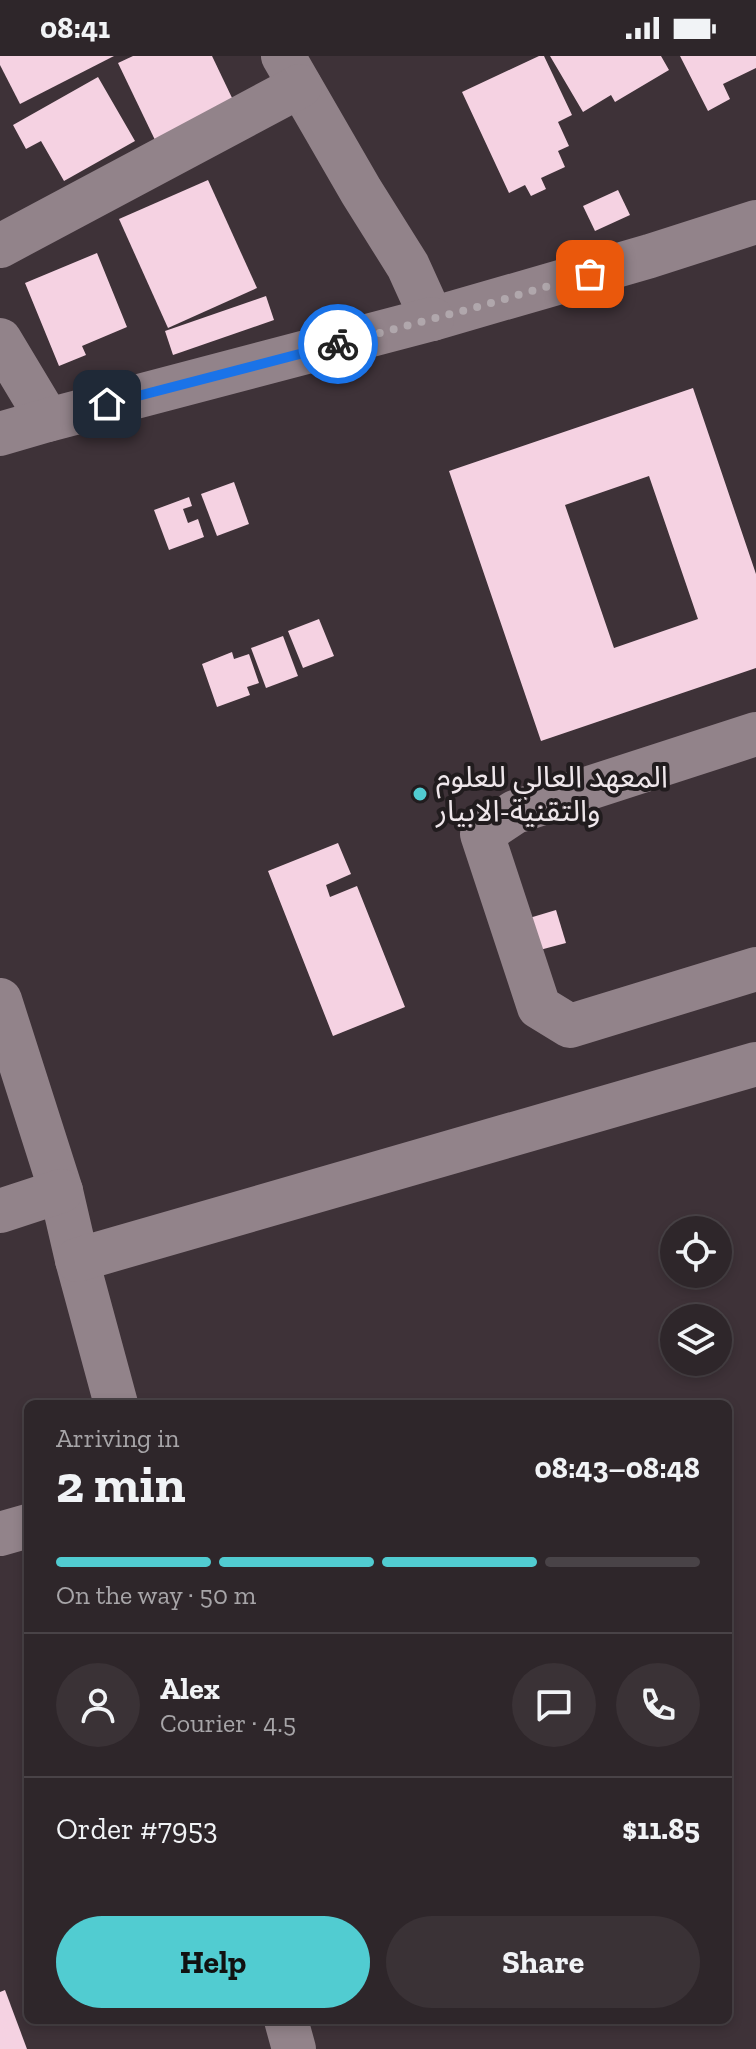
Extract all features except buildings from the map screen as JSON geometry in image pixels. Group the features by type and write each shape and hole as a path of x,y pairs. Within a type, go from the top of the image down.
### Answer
{"street":[{"path":"0,246 292,71 408,266 432,319"},
{"path":"0,434 432,319 756,222"},
{"path":"0,340 48,420"},
{"path":"756,734 515,812 482,834 539,1007 570,1026 756,969"},
{"path":"0,1000 61,1191 115,1400"},
{"path":"77,1260 756,1064"},
{"path":"0,1211 61,1191"},
{"path":"0,1534 24,1527"},
{"path":"287,2024 294,2049"}],"way so far":[{"path":"338,344 590,274"}],"place":[{"name":"المعهد العالي للعلوم والتقنية-الابيار","path":"420,794"}],"route":[{"path":"107,404 338,344"}]}
